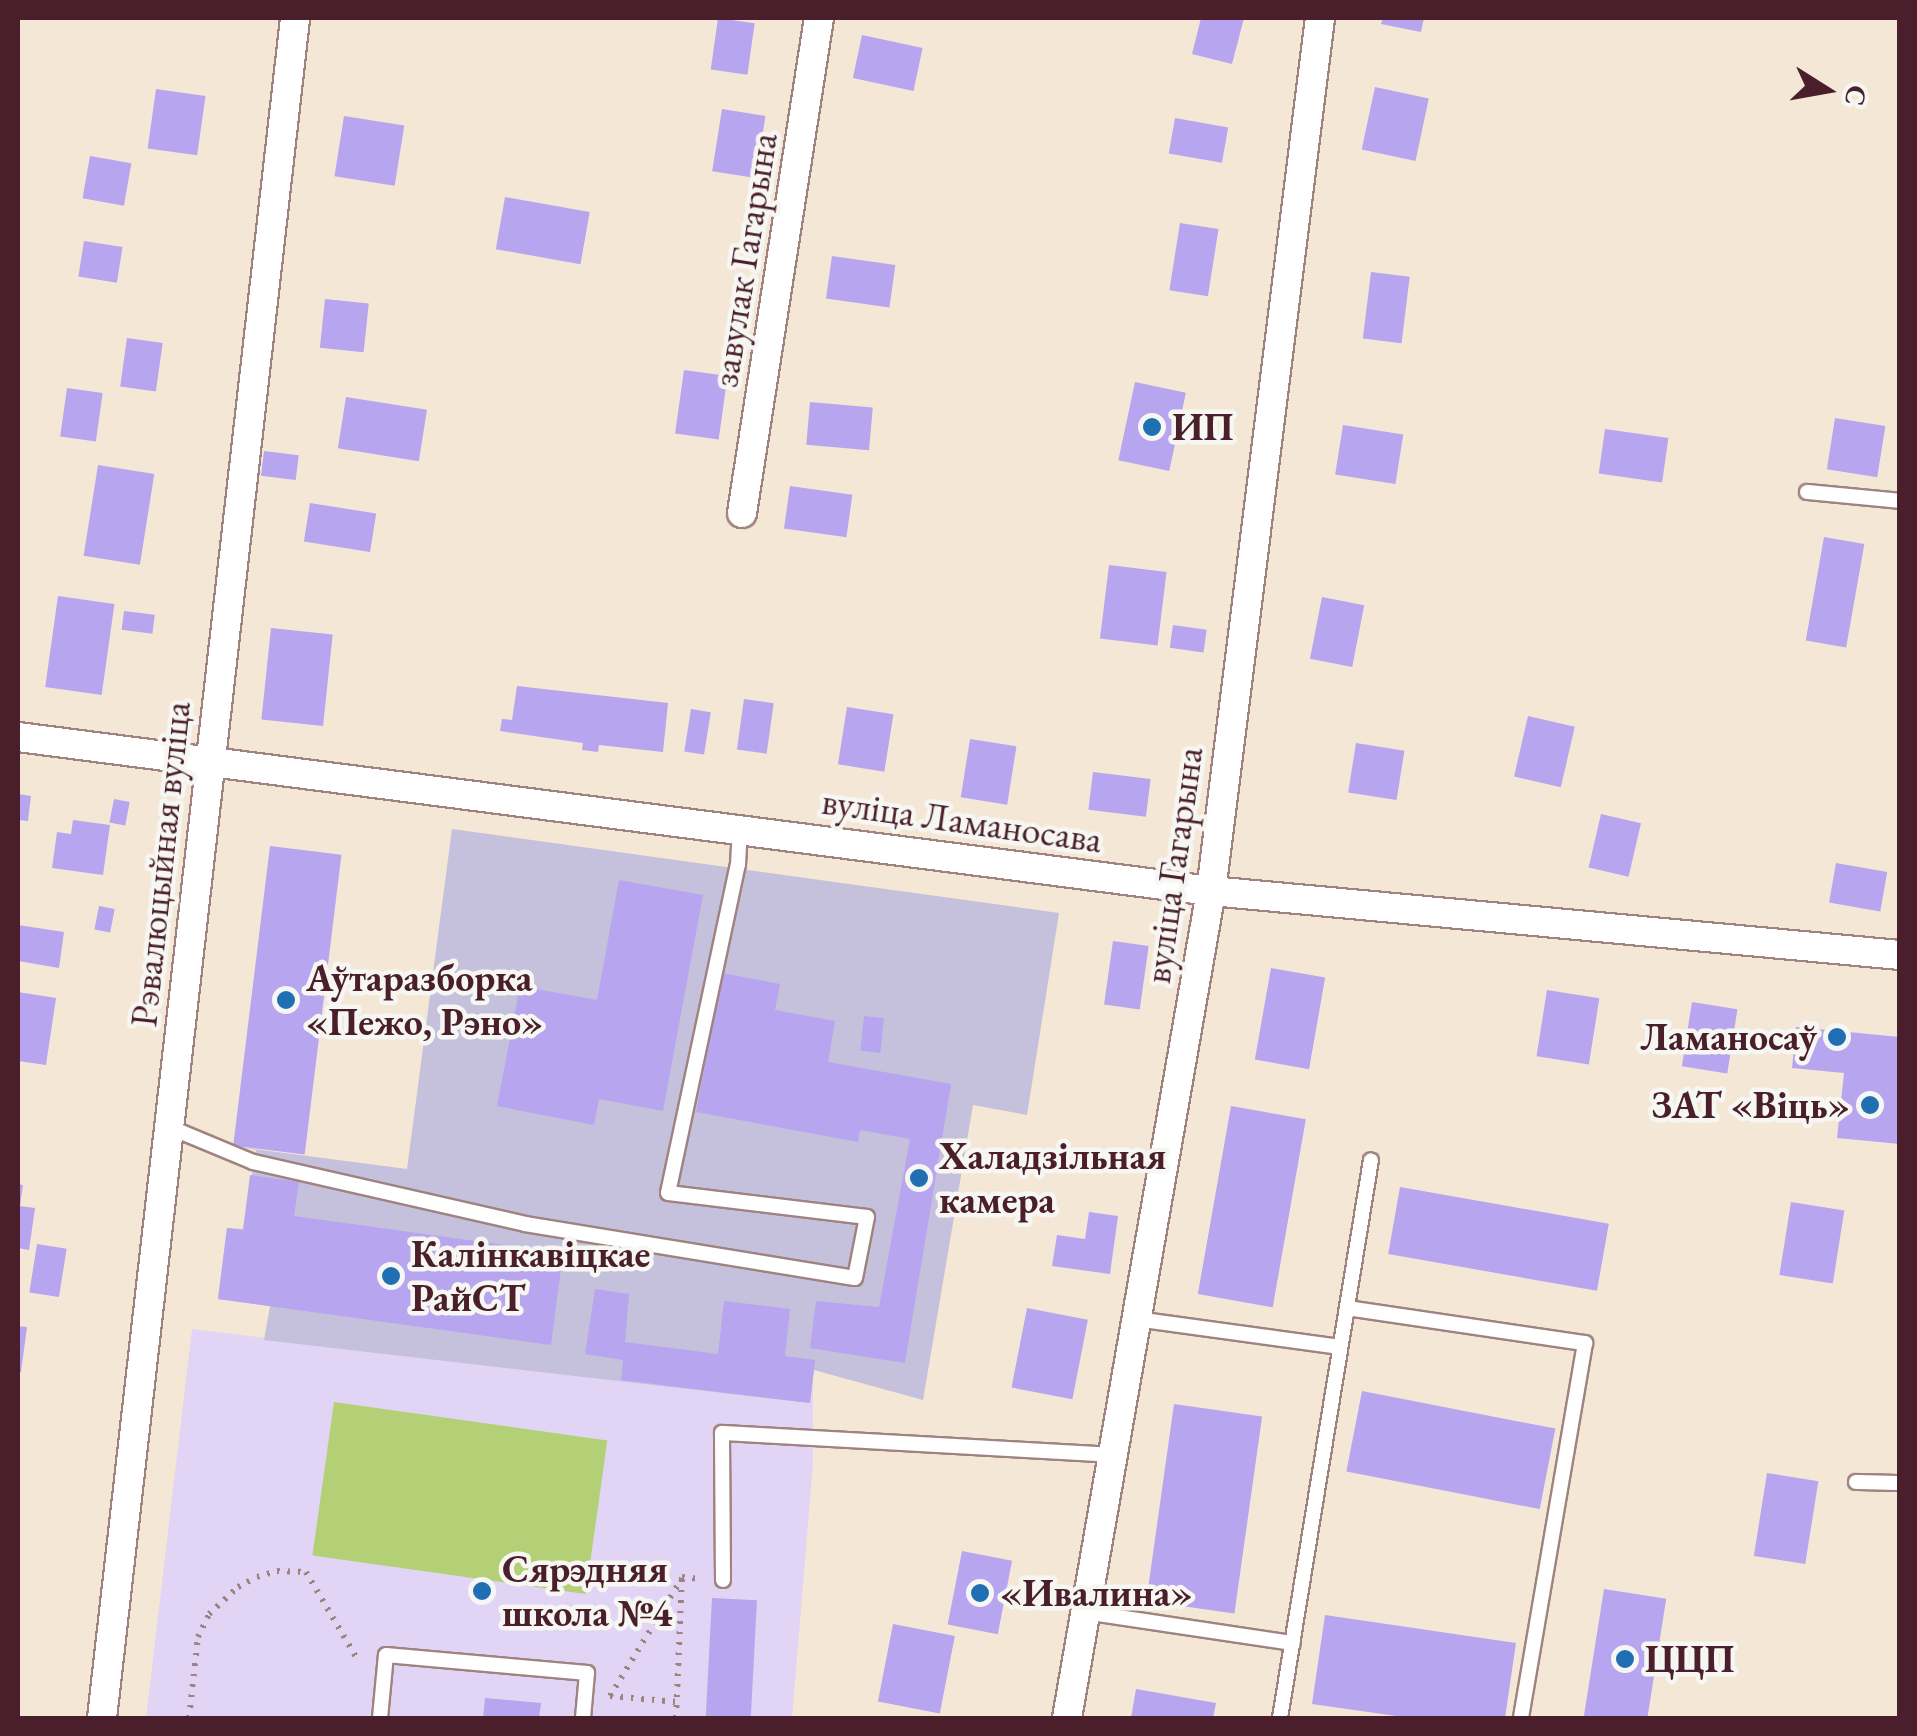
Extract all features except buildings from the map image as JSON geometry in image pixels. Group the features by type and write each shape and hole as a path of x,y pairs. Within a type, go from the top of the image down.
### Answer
{"street":[{"name":"Рэвалюцыйная вуліца","path":"102,1718 294,18"},
{"name":"завулак Гагарына","path":"742,514 819,18"},
{"name":"вуліца Гагарына","path":"1066,1718 1211,891 1320,18"},
{"name":"вуліца Ламаносава","path":"18,736 1211,891 1900,956"}],"lane":[{"path":"1806,492 1900,501"},
{"path":"169,1127 253,1162 525,1224 855,1278 867,1216 668,1193 738,866 740,828"},
{"path":"1280,1718 1371,1160"},
{"path":"1347,1308 1585,1343 1521,1718"},
{"path":"1136,1319 1340,1347"},
{"path":"723,1580 722,1433 1112,1455"},
{"path":"1856,1482 1900,1484"},
{"path":"1085,1612 1293,1642"},
{"path":"380,1718 386,1655 587,1673 583,1718"}],"path":[{"path":"189,1718 198,1637 208,1614 238,1587 277,1571 306,1572 382,1700"},
{"path":"682,1577 723,1580"},
{"path":"603,1707 682,1577"},
{"path":"676,1718 682,1577"},
{"path":"610,1696 678,1702"}],"shaded area":[{"name":"Калінкавіцкае РайСТ","path":"452,829 1059,913 1027,1115 973,1105 923,1400 814,1370 810,1403 264,1340 270,1306 218,1299 227,1228 243,1229 256,1150 232,1146 407,1169"},
{"name":"Сярэдняя школа №4","path":"192,1329 809,1403 813,1370 813,1463 792,1718 146,1718"}],"green space":[{"path":"334,1402 607,1440 586,1594 312,1555"}],"place":[{"name":"ИП","path":"1152,427"},
{"name":"Аўтаразборка «Пежо, Рэно»","path":"286,1000"},
{"name":"Ламаносаў","path":"1837,1037"},
{"name":"ЗАТ «Віць»","path":"1870,1105"},
{"name":"Халадзільная камера","path":"919,1178"},
{"name":"Калінкавіцкае РайСТ","path":"391,1276"},
{"name":"Сярэдняя школа №4","path":"482,1591"},
{"name":"«Ивалина»","path":"980,1593"},
{"name":"ЦЦП","path":"1625,1659"}]}
